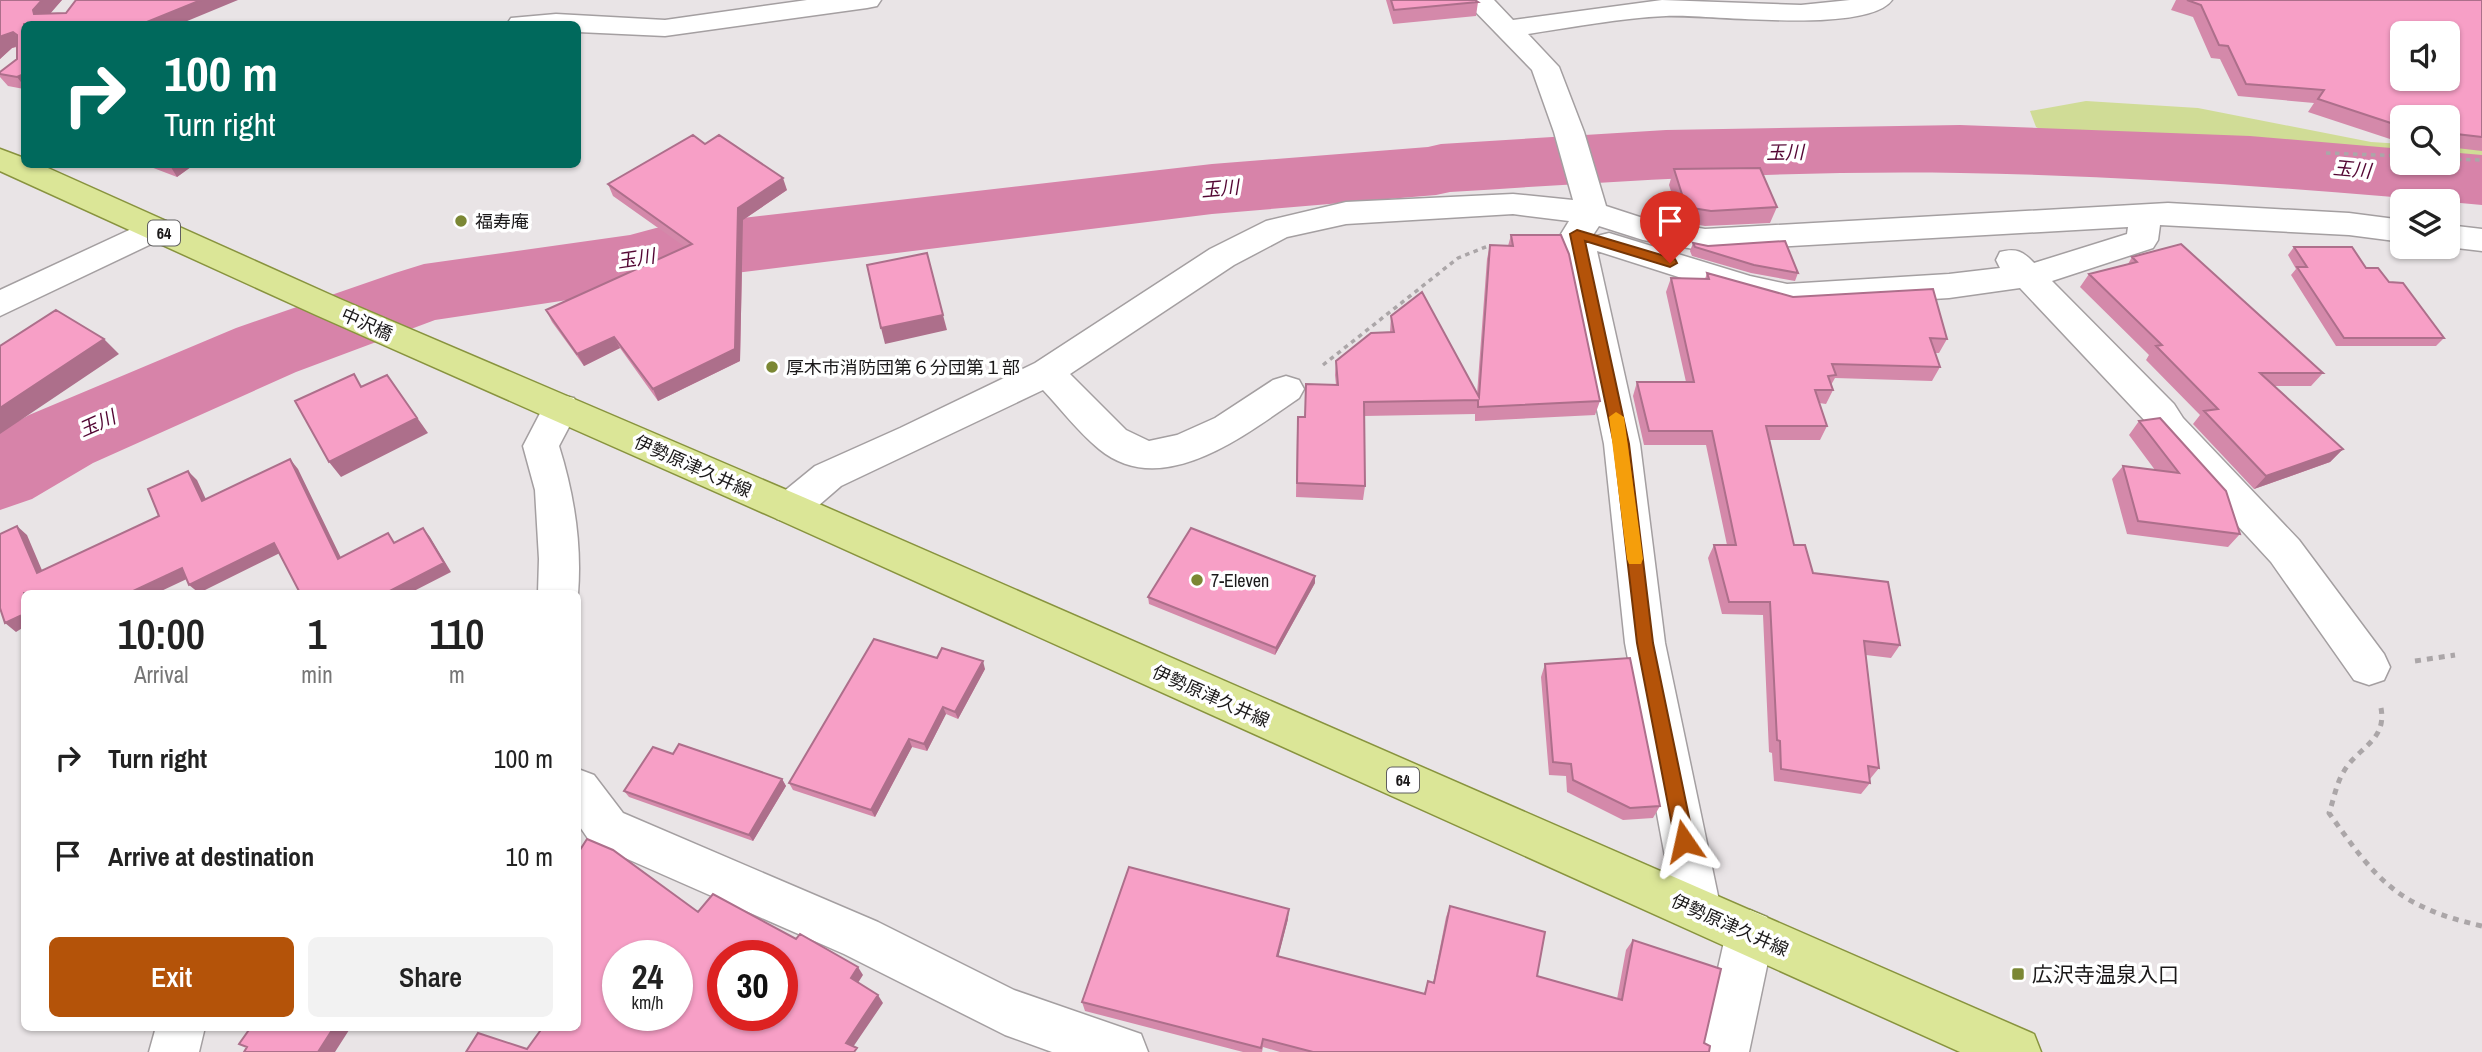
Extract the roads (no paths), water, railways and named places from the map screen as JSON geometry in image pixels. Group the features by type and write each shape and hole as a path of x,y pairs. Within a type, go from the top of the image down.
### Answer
{"main road":[{"name":"64","path":"0,159 155,229"},
{"name":"中沢橋","path":"155,229 407,342"},
{"name":"伊勢原津久井線","path":"407,342 790,508 2015,1052"}],"street":[{"path":"581,23 664,28 867,0"},
{"path":"1478,0 1545,67 1569,132 1579,216 1622,444 1645,643 1698,910"},
{"path":"1507,29 1664,8 1822,12 1856,9 1878,0"},
{"path":"790,508 828,476 962,415 1047,372 1222,257 1277,229 1346,213 1513,204 1705,240 2168,214 2349,224 2390,229"},
{"path":"1579,216 1747,287 1787,296 1949,286 2028,276 2142,240 2146,215"},
{"path":"1978,226 2161,414 2170,428 2285,551 2369,667"},
{"path":"0,304 155,229"},
{"path":"2460,237 2482,240"},
{"path":"1047,372 1113,440 1146,456 1184,448 1228,428 1286,389"},
{"path":"558,590 554,490 541,446 561,408"},
{"path":"581,793 607,828 861,938 1005,1011 1123,1052"},
{"path":"1724,1052 1750,933"},
{"path":"174,1052 180,1031"}],"waterway":[{"name":"玉川","path":"0,474 61,439 266,350 424,293 634,262 656,255 1212,189 1436,171 1441,168 1666,154 1960,149 2250,160 2482,180"}],"place":[{"name":"福寿庵","path":"461,221"},
{"name":"厚木市消防団第６分団第１部","path":"772,367"},
{"name":"7-Eleven","path":"1197,580"},
{"name":"広沢寺温泉入口","path":"2018,974"}]}
